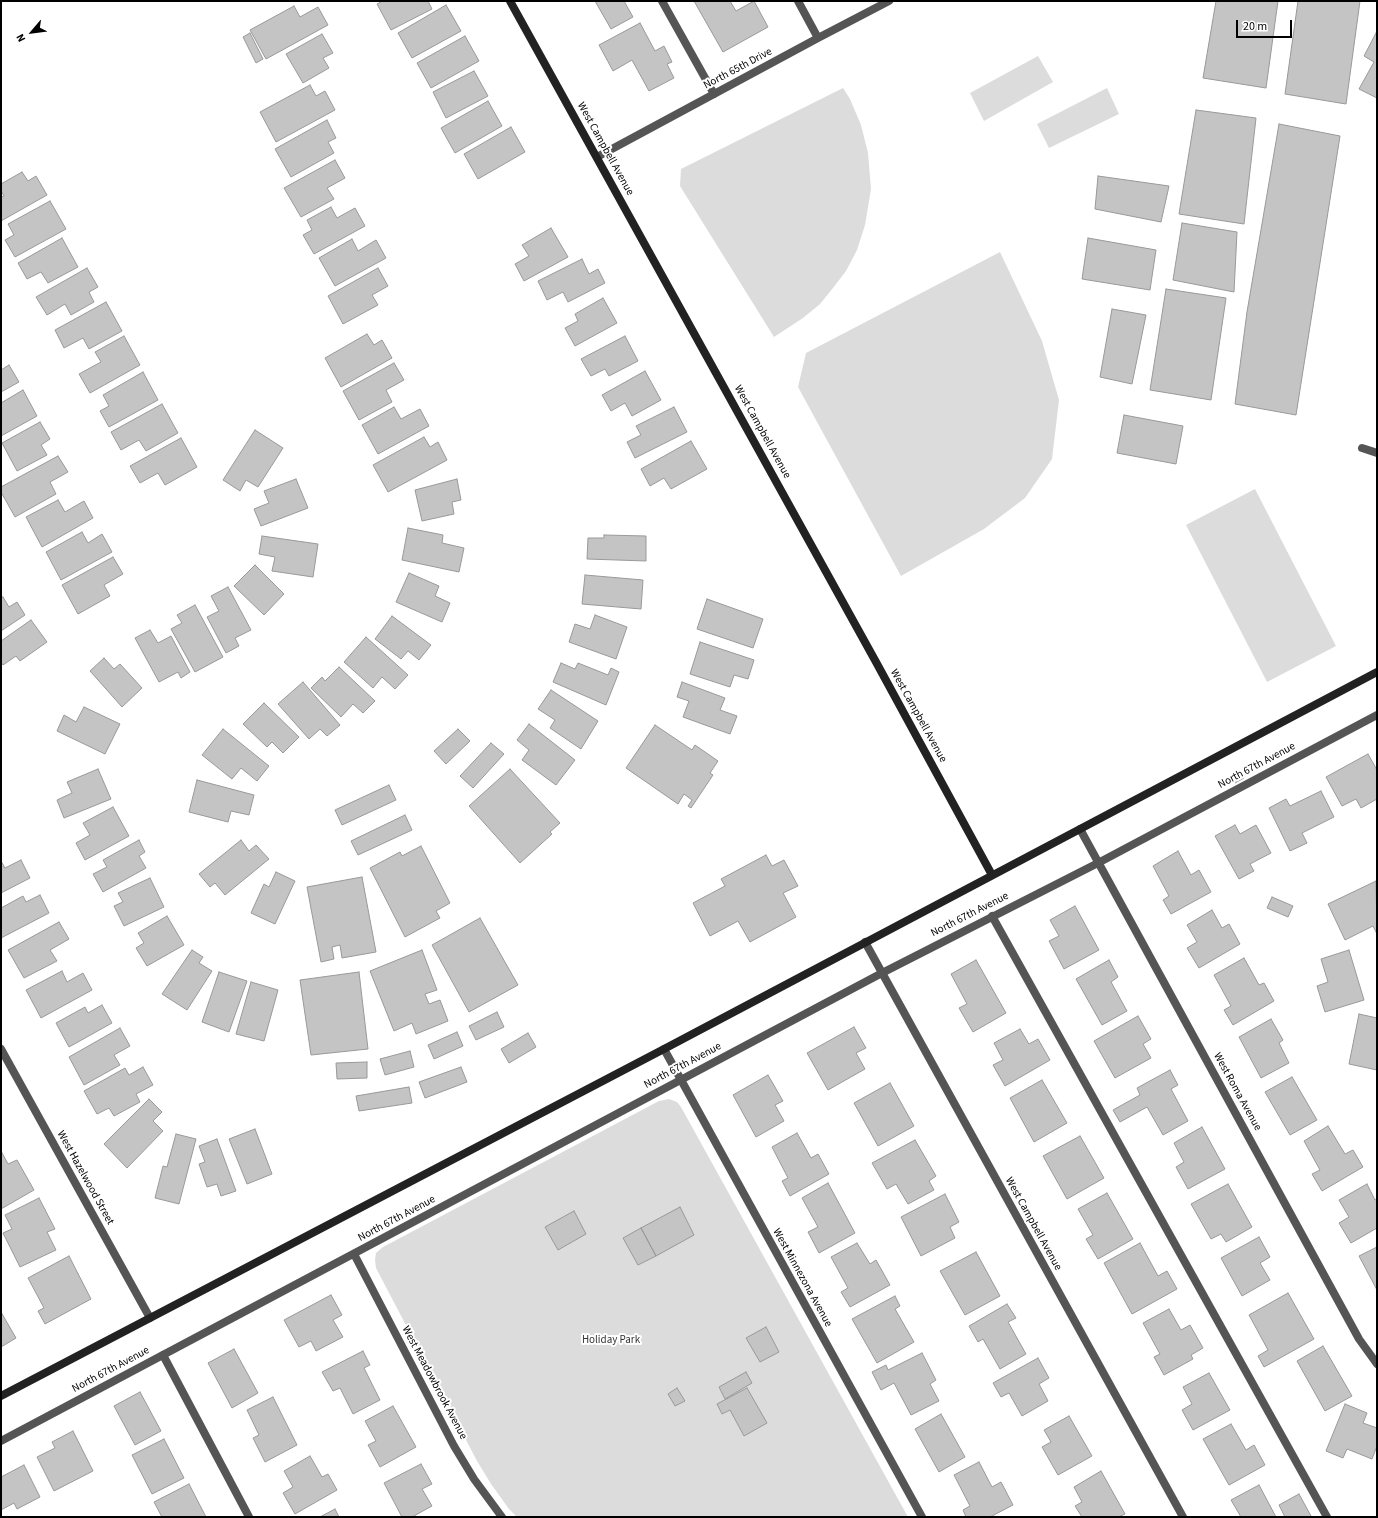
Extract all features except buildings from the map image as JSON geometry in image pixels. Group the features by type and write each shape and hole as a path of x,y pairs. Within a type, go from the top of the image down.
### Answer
{"main road":[{"name":"West Campbell Avenue","path":"510,1 876,662 992,875"},
{"path":"1,1396 664,1049 1377,672"}],"street":[{"path":"662,1 714,94"},
{"path":"798,1 818,38"},
{"name":"North 65th Drive","path":"597,157 889,1"},
{"path":"1362,448 1377,453"},
{"name":"North 67th Avenue","path":"1,1441 882,973 1098,863 1377,715"},
{"name":"West Roma Avenue","path":"1080,829 1359,1339 1377,1364"},
{"path":"992,916 1327,1517"},
{"name":"West Campbell Avenue","path":"865,942 1183,1517"},
{"name":"West Hazelwood Street","path":"1,1049 150,1318"},
{"name":"West Minnezona Avenue","path":"664,1049 922,1517"},
{"name":"West Meadowbrook Avenue","path":"354,1254 454,1446 474,1479 502,1517"},
{"path":"163,1355 249,1517"}],"green space":[{"path":"1038,56 1053,82 984,121 970,93"},
{"path":"843,88 850,99 861,125 868,153 871,189 865,225 857,250 846,271 820,304 803,318 774,337 680,186 681,169"},
{"path":"1107,88 1119,114 1049,148 1037,124"},
{"path":"1000,252 1042,341 1059,400 1052,459 1025,498 984,529 901,576 798,387 806,353"},
{"path":"1255,489 1336,646 1267,682 1186,525"},
{"name":"Holiday Park","path":"669,1099 677,1102 681,1107 908,1517 517,1517 509,1509 491,1484 477,1461 376,1268 376,1253 383,1247 659,1101"}]}
